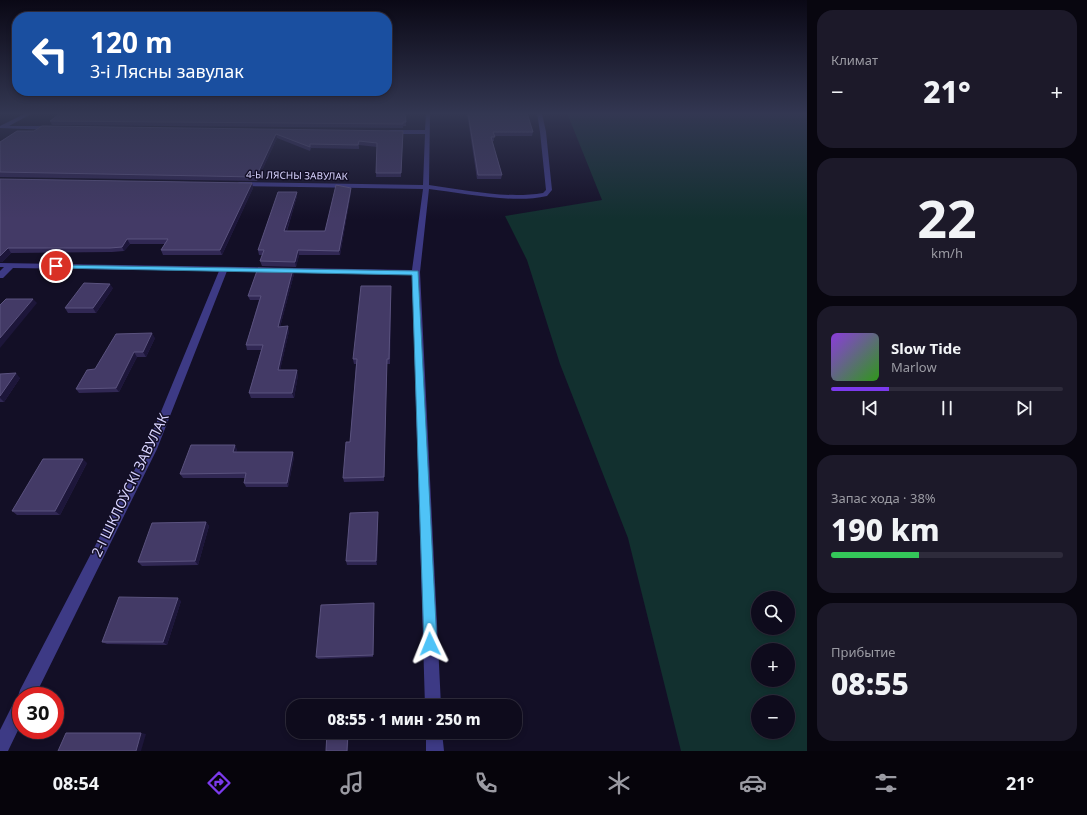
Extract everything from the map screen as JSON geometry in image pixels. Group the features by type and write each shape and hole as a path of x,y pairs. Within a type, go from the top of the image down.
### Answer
{"street":[{"path":"427,148 426,187 416,272 433,699"},
{"name":"4-Ы ЛЯСНЫ ЗАВУЛАК","path":"229,184 426,187 532,197 545,195 549,190 545,148"},
{"path":"0,265 416,272"},
{"path":"0,276 11,265"},
{"name":"2-І ШКЛОЎСКІ ЗАВУЛАК","path":"31,687 151,450 224,269"},
{"path":"0,748 12,724"},
{"path":"434,739 435,751"}],"green space":[{"path":"581,148 807,148 807,751 681,751 628,538 560,364 527,260 505,216 602,200"}],"building":[{"path":"0,148 269,148 256,177 0,172"},
{"path":"377,148 402,148 401,173 376,173"},
{"path":"474,148 494,148 502,175 478,175"},
{"path":"0,179 252,183 220,250 161,250 168,239 127,239 122,247 8,248 0,256"},
{"path":"336,185 351,188 339,251 298,250 295,262 260,261 264,250 258,250 278,192 297,192 284,231 325,231"},
{"path":"258,268 293,269 278,327 288,326 278,370 297,370 292,393 249,393 263,345 246,345 261,296 248,296"},
{"path":"84,283 110,284 93,308 65,308"},
{"path":"361,286 391,286 389,359 387,359 384,477 343,478 346,442 350,442 357,359 353,359"},
{"path":"6,299 33,299 0,338 0,305"},
{"path":"152,333 143,352 134,352 116,388 76,389 87,370 95,369 116,334"},
{"path":"16,373 0,396 0,374"},
{"path":"191,445 235,445 233,452 293,452 287,483 244,483 246,473 180,474"},
{"path":"43,459 83,459 55,511 12,511"},
{"path":"378,512 376,561 346,561 350,513"},
{"path":"206,522 195,561 138,562 152,523"},
{"path":"119,597 178,598 163,642 102,642"},
{"path":"374,603 373,655 316,657 321,605"},
{"path":"66,733 141,733 136,751 58,751"},
{"path":"327,739 348,739 347,751 326,751"}],"route":[{"path":"56,266 416,272 430,644"}]}
